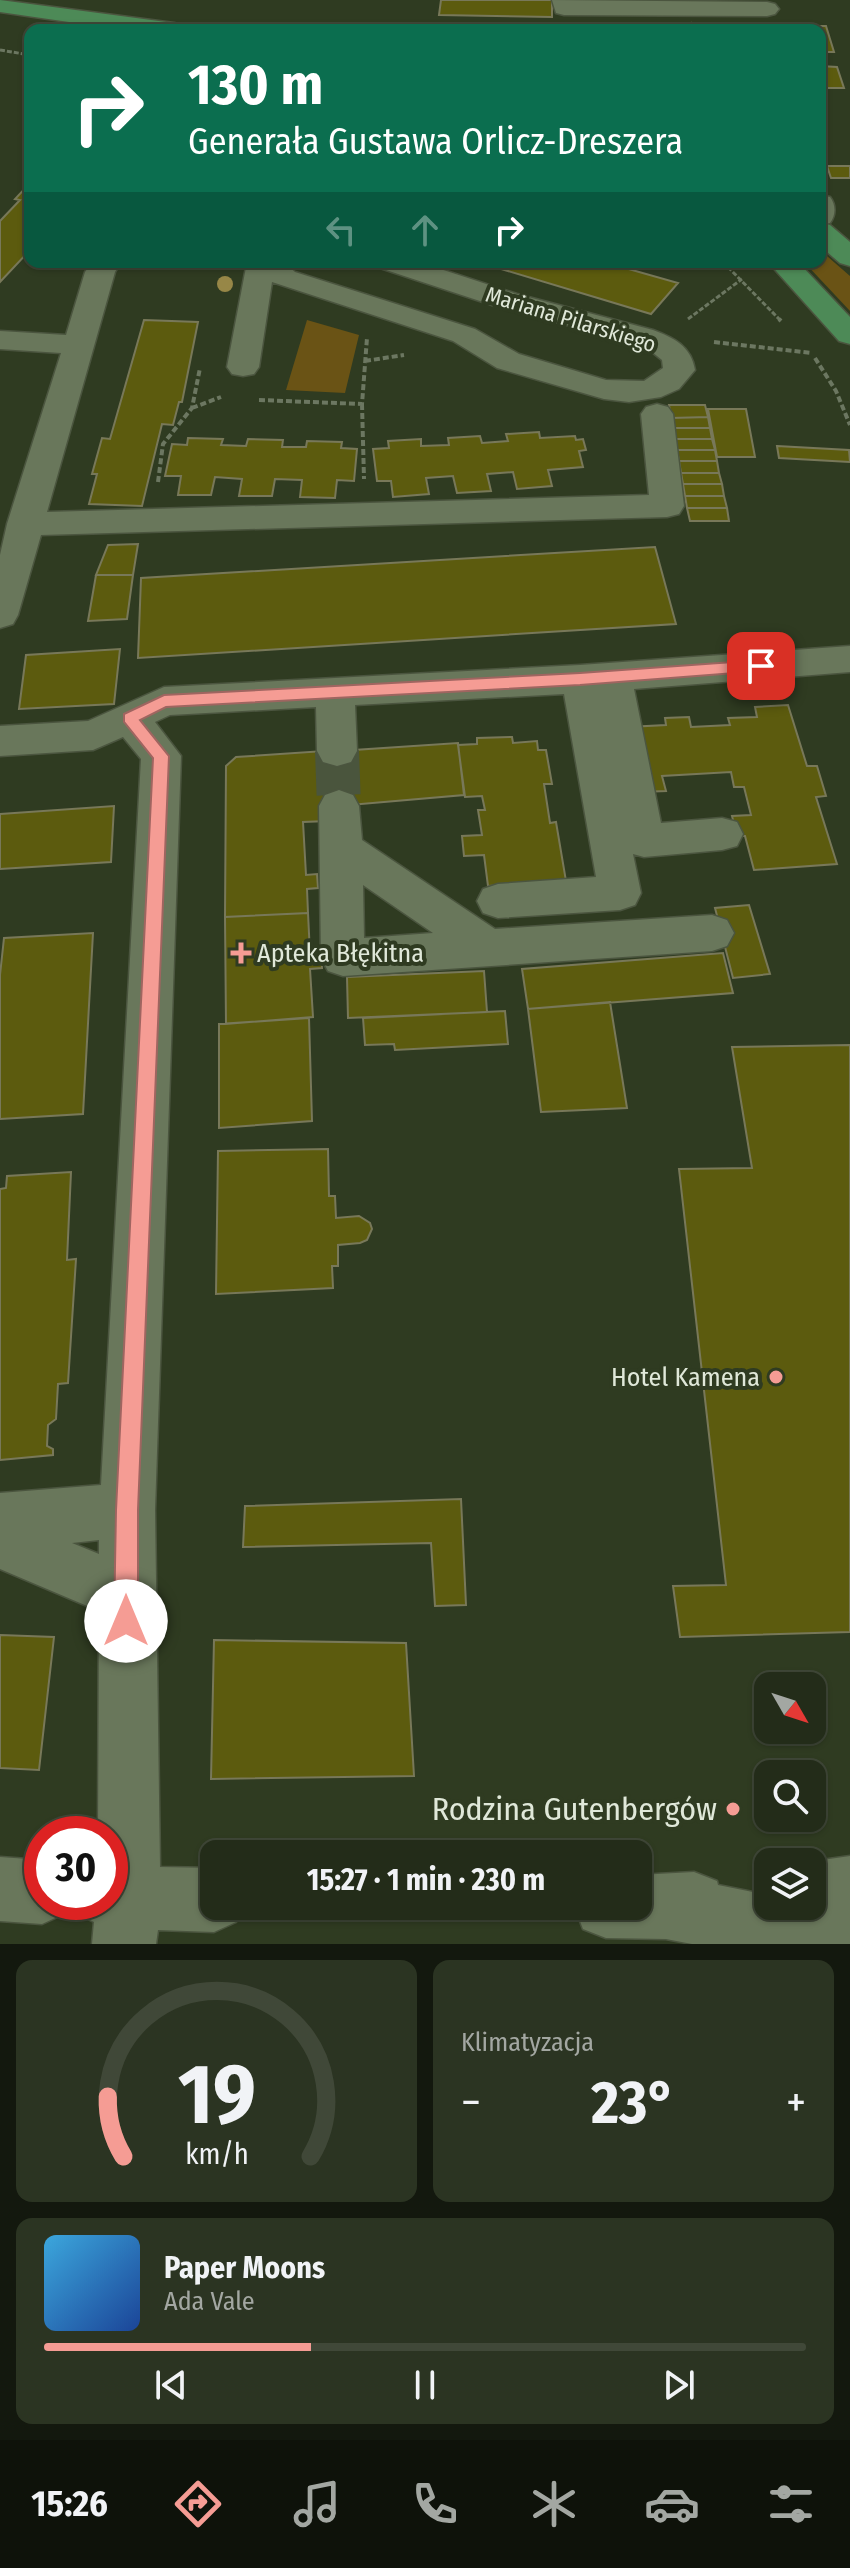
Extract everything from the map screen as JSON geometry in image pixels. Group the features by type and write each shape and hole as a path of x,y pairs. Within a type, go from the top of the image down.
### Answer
{"main road":[{"path":"0,5 132,24"},
{"path":"826,236 850,257"},
{"path":"788,268 850,335"}],"street":[{"path":"564,0 564,8 715,23"},
{"path":"578,20 715,23 768,13"},
{"path":"0,615 6,572 24,524 103,268"},
{"path":"243,367 263,268"},
{"name":"Mariana Pilarskiego","path":"272,268 285,278 464,335 508,361 604,389 641,392 661,386 679,370 677,357 653,340 506,300 408,268"},
{"path":"0,340 78,345"},
{"path":"24,524 667,506 657,414"},
{"path":"0,741 93,735 147,710 335,692 597,678 850,659"},
{"path":"597,678 644,841 722,834"},
{"path":"498,901 620,893 597,678"},
{"path":"335,692 337,751"},
{"path":"122,1816 127,1510 161,756 147,710"},
{"path":"339,806 343,958 712,933"},
{"path":"342,848 488,948"},
{"path":"0,1521 127,1510"},
{"path":"0,1541 125,1593"},
{"path":"826,1891 850,1888"},
{"path":"0,1889 24,1891"},
{"path":"652,1906 754,1898"},
{"path":"128,1912 200,1902"},
{"path":"652,1910 850,1943"}],"path":[{"path":"0,50 24,54"},
{"path":"730,268 789,329"},
{"path":"653,340 672,331 742,279"},
{"path":"363,450 362,404 367,331"},
{"path":"653,340 679,338 812,353"},
{"path":"806,346 836,391 850,425"},
{"path":"192,408 212,398 226,397"},
{"path":"248,400 362,404"},
{"path":"157,485 163,444"}],"shaded area":[{"path":"826,255 850,276 850,311 810,268 826,268"},
{"path":"307,320 359,335 345,393 286,390"}],"building":[{"path":"441,0 552,0 552,17 439,15"},
{"path":"826,26 834,52 826,52"},
{"path":"826,66 837,67 844,88 826,88"},
{"path":"827,166 850,166 850,178 831,178"},
{"path":"24,189 24,256 0,282 0,221 20,200 15,199"},
{"path":"498,268 625,268 678,283 651,314"},
{"path":"144,320 198,322 182,402 179,402 173,425 162,424 142,506 89,504 97,474 92,474 102,438 110,439"},
{"path":"669,405 705,405 708,417 671,418"},
{"path":"708,409 746,409 755,457 717,457"},
{"path":"708,417 710,428 673,428 671,418"},
{"path":"673,428 710,428 712,439 675,439"},
{"path":"539,432 540,438 575,436 576,440 583,439 586,450 579,451 583,467 548,470 552,486 517,489 513,472 487,474 491,491 457,493 453,476 426,478 429,494 393,497 391,481 377,481 373,449 389,448 388,441 421,439 421,446 449,445 448,438 480,436 482,443 508,441 506,434"},
{"path":"188,438 223,439 221,445 246,446 248,439 283,440 282,447 306,447 307,441 342,442 341,448 357,449 354,481 337,480 335,498 300,497 302,480 275,479 272,496 239,496 242,479 215,477 211,495 178,495 181,476 165,476 172,444 187,445"},
{"path":"675,439 712,439 715,450 677,450"},
{"path":"777,446 849,450 850,462 779,458"},
{"path":"677,450 715,450 717,461 679,461"},
{"path":"679,461 717,461 719,473 681,473"},
{"path":"681,473 719,473 722,484 683,484"},
{"path":"683,484 722,484 724,496 685,496"},
{"path":"685,496 724,496 727,508 687,508"},
{"path":"687,508 727,508 729,521 690,521"},
{"path":"138,544 133,575 96,575 108,545"},
{"path":"655,547 676,624 138,658 141,578"},
{"path":"96,575 133,575 127,619 88,621"},
{"path":"120,649 114,704 19,709 26,655"},
{"path":"788,705 807,766 817,766 826,796 816,797 837,864 754,870 745,836 737,836 732,816 751,815 744,787 734,787 731,772 662,776 666,791 641,792 628,727 666,725 665,718 689,717 691,727 730,725 728,718 757,717 755,707"},
{"path":"512,737 513,743 537,741 538,750 546,750 552,784 544,784 550,823 556,822 566,881 488,886 484,855 464,856 462,836 482,835 478,810 485,810 482,796 465,797 458,745 477,744 477,738"},
{"path":"458,743 464,795 327,807 324,752"},
{"path":"324,751 328,821 303,822 306,875 317,874 318,888 307,889 308,913 225,917 226,766 236,757"},
{"path":"114,806 111,862 0,869 0,814"},
{"path":"749,905 770,974 733,978 715,908"},
{"path":"308,913 310,954 321,953 322,968 310,969 313,1017 226,1024 225,917"},
{"path":"93,933 83,1114 0,1119 0,975 4,938"},
{"path":"723,953 733,993 528,1009 522,969"},
{"path":"484,971 487,1012 348,1018 347,977"},
{"path":"610,1002 627,1108 541,1112 528,1009"},
{"path":"505,1011 508,1044 395,1050 394,1044 365,1045 363,1018"},
{"path":"309,1018 312,1121 219,1128 219,1024"},
{"name":"Hotel Kamena","path":"850,1045 850,1632 680,1637 673,1586 726,1585 679,1169 752,1168 732,1047"},
{"path":"328,1149 329,1196 335,1196 336,1218 359,1216 370,1223 372,1229 367,1240 338,1245 338,1266 332,1266 333,1288 216,1294 218,1151"},
{"path":"71,1172 67,1260 76,1259 68,1383 58,1384 56,1419 48,1425 47,1446 53,1449 53,1455 0,1460 0,1189 6,1188 7,1176"},
{"path":"461,1499 466,1605 435,1606 431,1543 243,1547 245,1506"},
{"path":"0,1635 54,1637 39,1770 0,1768"},
{"path":"214,1640 406,1643 414,1776 211,1779"}],"tunnel":[{"path":"337,751 339,806"}],"place":[{"name":"Apteka Błękitna","path":"241,953"},
{"name":"Hotel Kamena","path":"776,1377"},
{"name":"Rodzina Gutenbergów","path":"733,1809"}],"route":[{"path":"126,1621 127,1510 161,756 129,718 164,701 761,666"}]}
